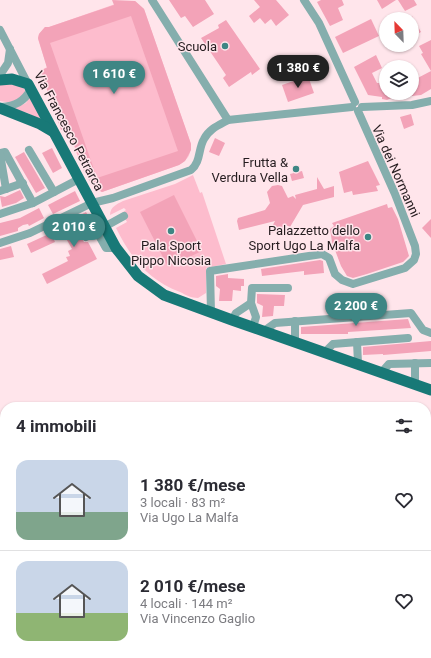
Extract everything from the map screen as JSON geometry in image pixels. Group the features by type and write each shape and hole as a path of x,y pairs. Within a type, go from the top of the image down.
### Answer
{"main road":[{"path":"0,80 12,79 30,86"},
{"name":"Via Francesco Petrarca","path":"30,86 92,203 101,230 138,276 153,288 164,295 232,320 358,363 431,390"},
{"path":"0,107 40,124 55,134"}],"street":[{"path":"152,0 228,120"},
{"name":"Via dei Normanni","path":"211,312 210,271 322,254 329,258 338,278 354,284 405,268 414,260 416,254 415,246 395,194 357,107 317,19 304,0"},
{"name":"Via Francesco Petrarca","path":"0,30 30,86"},
{"path":"0,75 8,63 10,49"},
{"path":"0,107 19,104 24,99 30,86"},
{"path":"0,243 30,233 92,203 113,198 191,170 197,164 204,138 214,127 228,120 357,107 412,106 431,101"},
{"path":"29,150 54,192"},
{"path":"2,153 23,183 33,203"},
{"path":"2,153 3,190 23,183"},
{"path":"0,214 33,203 79,179"},
{"path":"86,238 121,220"},
{"path":"288,288 252,288 251,303 258,329 275,323 411,313 423,330 431,333"},
{"path":"232,320 236,313 251,303"},
{"path":"295,321 295,342"},
{"path":"325,352 333,344 408,338"},
{"path":"357,342 358,363"},
{"path":"382,372 389,364 431,362"},
{"path":"415,363 415,384"}],"shaded area":[{"path":"124,1 135,1 144,9 191,144 191,148 187,159 179,165 102,192 96,189 85,174 69,129 65,130 44,69 47,67 38,39 39,34 45,27 49,27"},
{"path":"0,84 21,84 26,92 14,101 0,101"},
{"path":"29,97 42,121 28,113 13,109 26,103"},
{"path":"193,175 200,193 202,192 226,264 206,268 206,293 198,298 189,296 169,287 142,267 128,249 116,228 127,222 122,213 126,210 124,208 110,215 113,208 123,201 175,184"}],"building":[{"path":"112,0 135,1 144,9 191,144 191,150 185,161 179,165 102,192 95,187 83,168 68,128 61,130 40,70 47,68 38,38 39,34 45,27 49,27 114,5","holes":["131,16 178,151 97,178 50,43"]},
{"path":"169,0 205,0 214,14 193,27 185,16 181,18"},
{"path":"254,0 276,0 289,15 276,26 271,19 265,24 260,18 254,23 249,16 260,7"},
{"path":"321,0 342,0 344,5 338,8 343,20 330,26 317,2"},
{"path":"377,0 396,0 382,9"},
{"path":"398,0 414,0 417,5 405,11"},
{"path":"371,19 379,36 343,53 335,37"},
{"path":"226,20 260,69 252,75 251,72 229,87 223,78 226,75 201,38 219,28 218,25"},
{"path":"431,40 431,71 421,54 423,53 419,46"},
{"path":"376,55 379,62 379,70 372,73 377,83 379,83 379,97 368,95 354,67"},
{"path":"431,71 431,89 419,95 419,77"},
{"path":"308,76 314,93 288,102 282,85"},
{"path":"411,114 414,125 404,129 400,117"},
{"path":"215,138 225,143 219,156 209,152"},
{"path":"52,148 62,168 53,173 42,153"},
{"path":"24,152 45,188 36,193 15,157"},
{"path":"368,161 380,185 376,186 378,191 353,195 352,191 344,193 339,172"},
{"path":"302,171 304,178 292,181 290,174"},
{"path":"317,177 324,189 334,186 334,197 303,205 290,227 286,225 283,229 268,234 275,221 239,230 237,221 238,218 265,210 270,203 267,192 272,186 282,186 288,198 293,196 296,199 295,195 317,189"},
{"path":"20,190 24,198 16,203 2,207 0,196 5,197"},
{"path":"75,191 80,201 53,214 48,205"},
{"name":"Pala Sport Pippo Nicosia","path":"174,195 202,251 168,267 140,212"},
{"name":"Palazzetto dello Sport Ugo La Malfa","path":"387,204 388,208 392,207 398,219 409,256 403,262 367,274 353,278 347,276 341,266 332,242 330,229 334,226 332,223"},
{"path":"39,208 44,218 29,226 28,224 23,225 18,228 18,231 0,236 0,223 20,218"},
{"path":"86,212 94,226 83,232 81,237 84,242 88,242 97,259 47,284 42,274 68,261 66,257 70,256 68,251 72,249 59,226"},
{"path":"431,219 431,238 422,228"},
{"path":"51,233 55,242 31,253 27,244"},
{"path":"11,246 14,257 0,260 0,249"},
{"path":"320,260 323,261 324,273 304,275 304,271 262,276 261,269"},
{"path":"228,274 228,278 244,279 244,286 241,286 241,291 233,290 232,301 219,301 220,289 216,286 216,276"},
{"path":"257,294 285,295 284,306 274,306 273,316 262,317 263,306 257,303"},
{"path":"408,319 411,328 348,332 348,334 301,334 301,327"},
{"path":"431,341 431,351 363,355 363,347"}],"place":[{"name":"Scuola","path":"225,46"},
{"name":"Frutta & Verdura Vella","path":"296,169"},
{"name":"Pala Sport Pippo Nicosia","path":"171,231"},
{"name":"Palazzetto dello Sport Ugo La Malfa","path":"368,237"}]}
